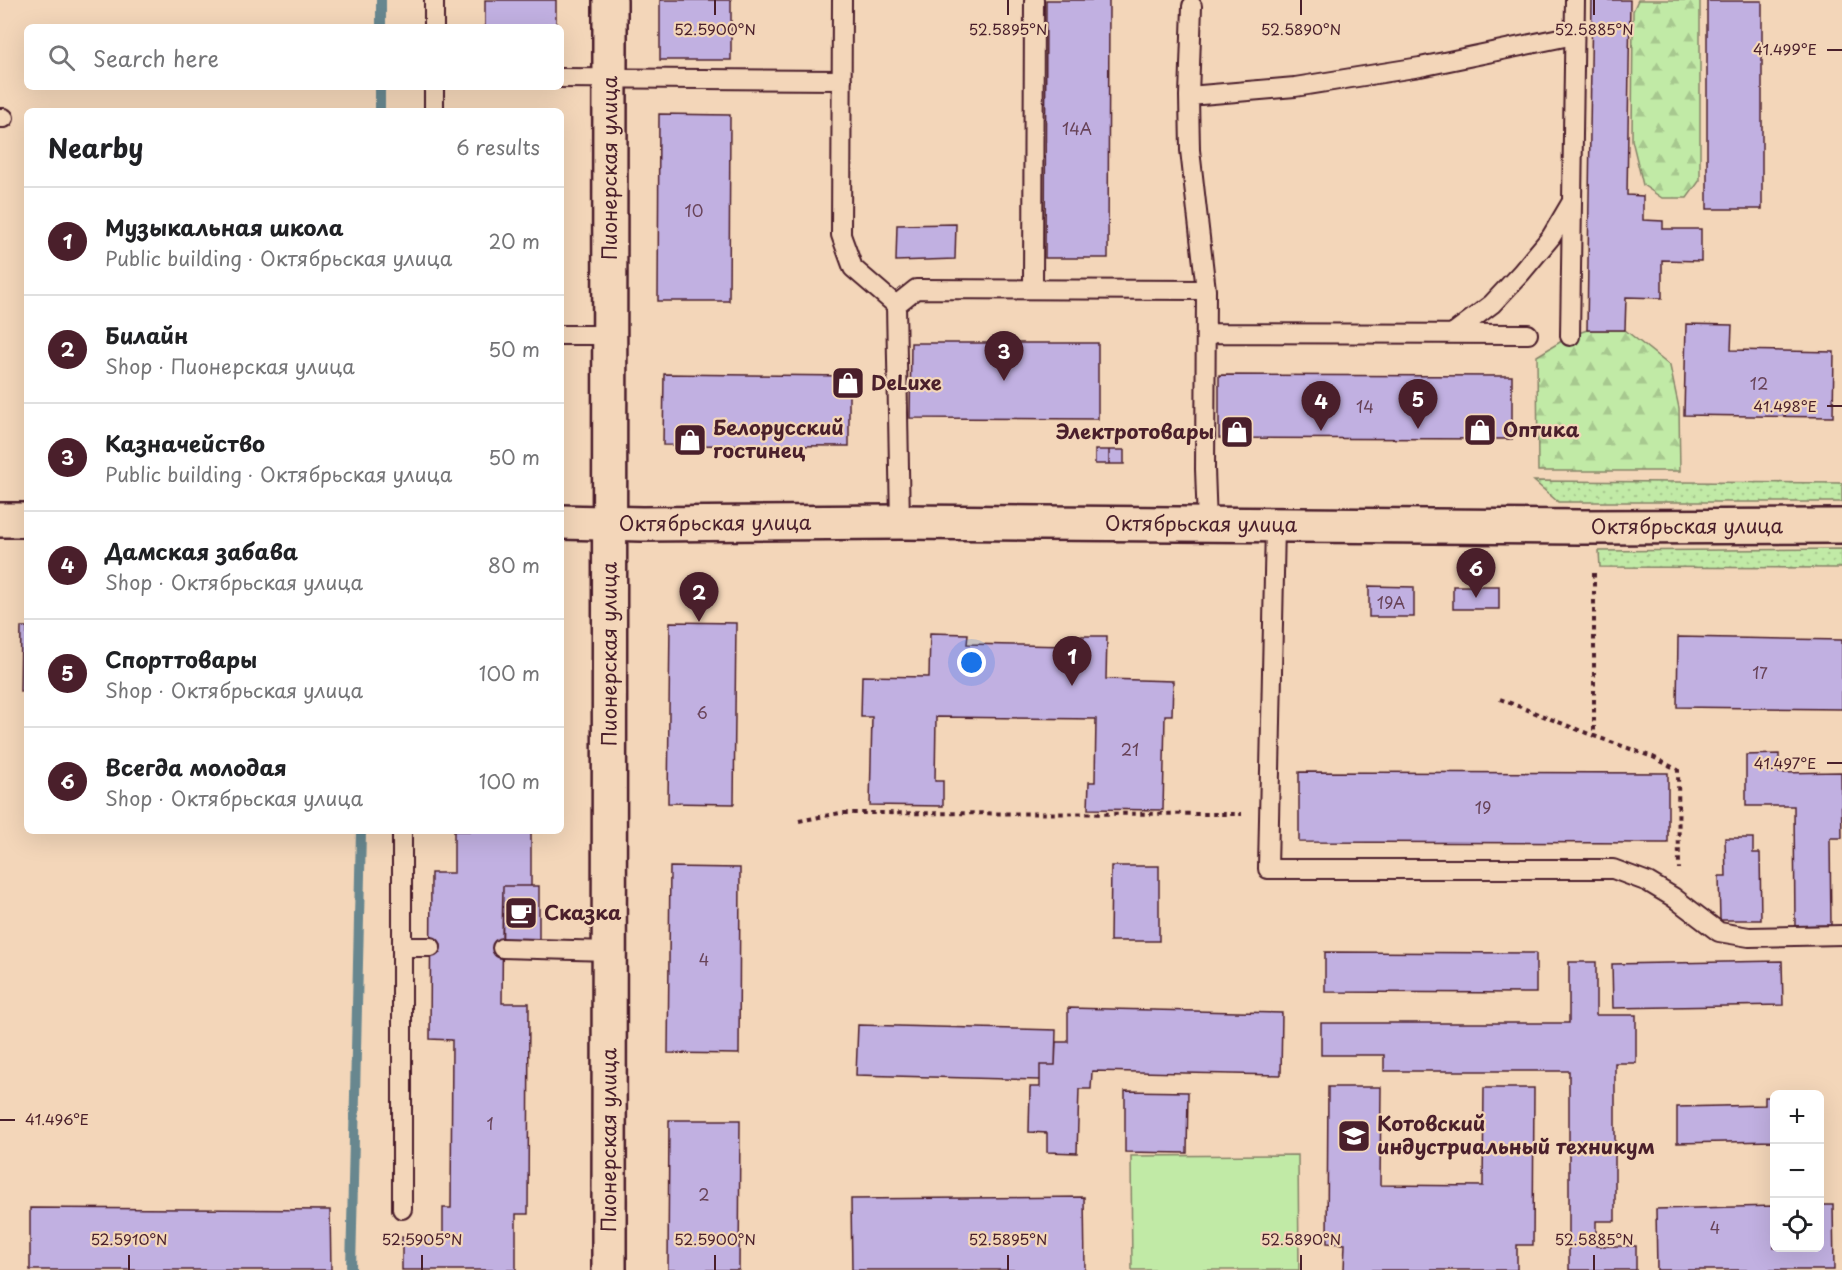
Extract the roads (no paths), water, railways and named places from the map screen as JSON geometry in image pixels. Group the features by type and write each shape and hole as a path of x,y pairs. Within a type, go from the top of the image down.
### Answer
{"street":[{"name":"Пионерская улица","path":"609,1270 610,0"},
{"path":"0,520 24,520"},
{"name":"Октябрьская улица","path":"564,522 1581,527 1842,526"}],"lane":[{"path":"434,0 434,24"},
{"path":"842,0 841,236 853,268 896,305 900,522"},
{"path":"1033,289 1034,0"},
{"path":"1570,336 1575,0"},
{"path":"1192,6 1190,150 1206,290 1207,524"},
{"path":"1189,96 1295,87 1352,78 1420,67 1574,35"},
{"path":"564,78 842,80"},
{"path":"434,90 434,108"},
{"path":"1452,334 1492,304 1521,273 1551,237 1572,201"},
{"path":"896,305 916,289 1206,290"},
{"path":"1206,333 1528,334"},
{"path":"564,335 610,335"},
{"path":"1275,525 1268,869 1613,869 1648,882 1719,932 1749,937 1842,935"},
{"path":"402,834 402,1209"},
{"path":"402,947 431,947"},
{"path":"502,948 609,951"}],"waterway":[{"path":"381,0 381,24"},
{"path":"380,90 380,108"},
{"path":"351,1270 361,834"}],"place":[{"name":"Казначейство","path":"1004,381"},
{"name":"DeLuxe","path":"848,383"},
{"name":"Спорттовары","path":"1418,429"},
{"name":"Оптика","path":"1480,430"},
{"name":"Дамская забава","path":"1321,431"},
{"name":"Электротовары","path":"1237,432"},
{"name":"Белорусский гостинец","path":"690,440"},
{"name":"Всегда молодая","path":"1476,598"},
{"name":"Билайн","path":"699,622"},
{"name":"Музыкальная школа","path":"1072,686"},
{"name":"Сказка","path":"521,913"},
{"name":"Котовский индустриальный техникум","path":"1354,1136"}]}
